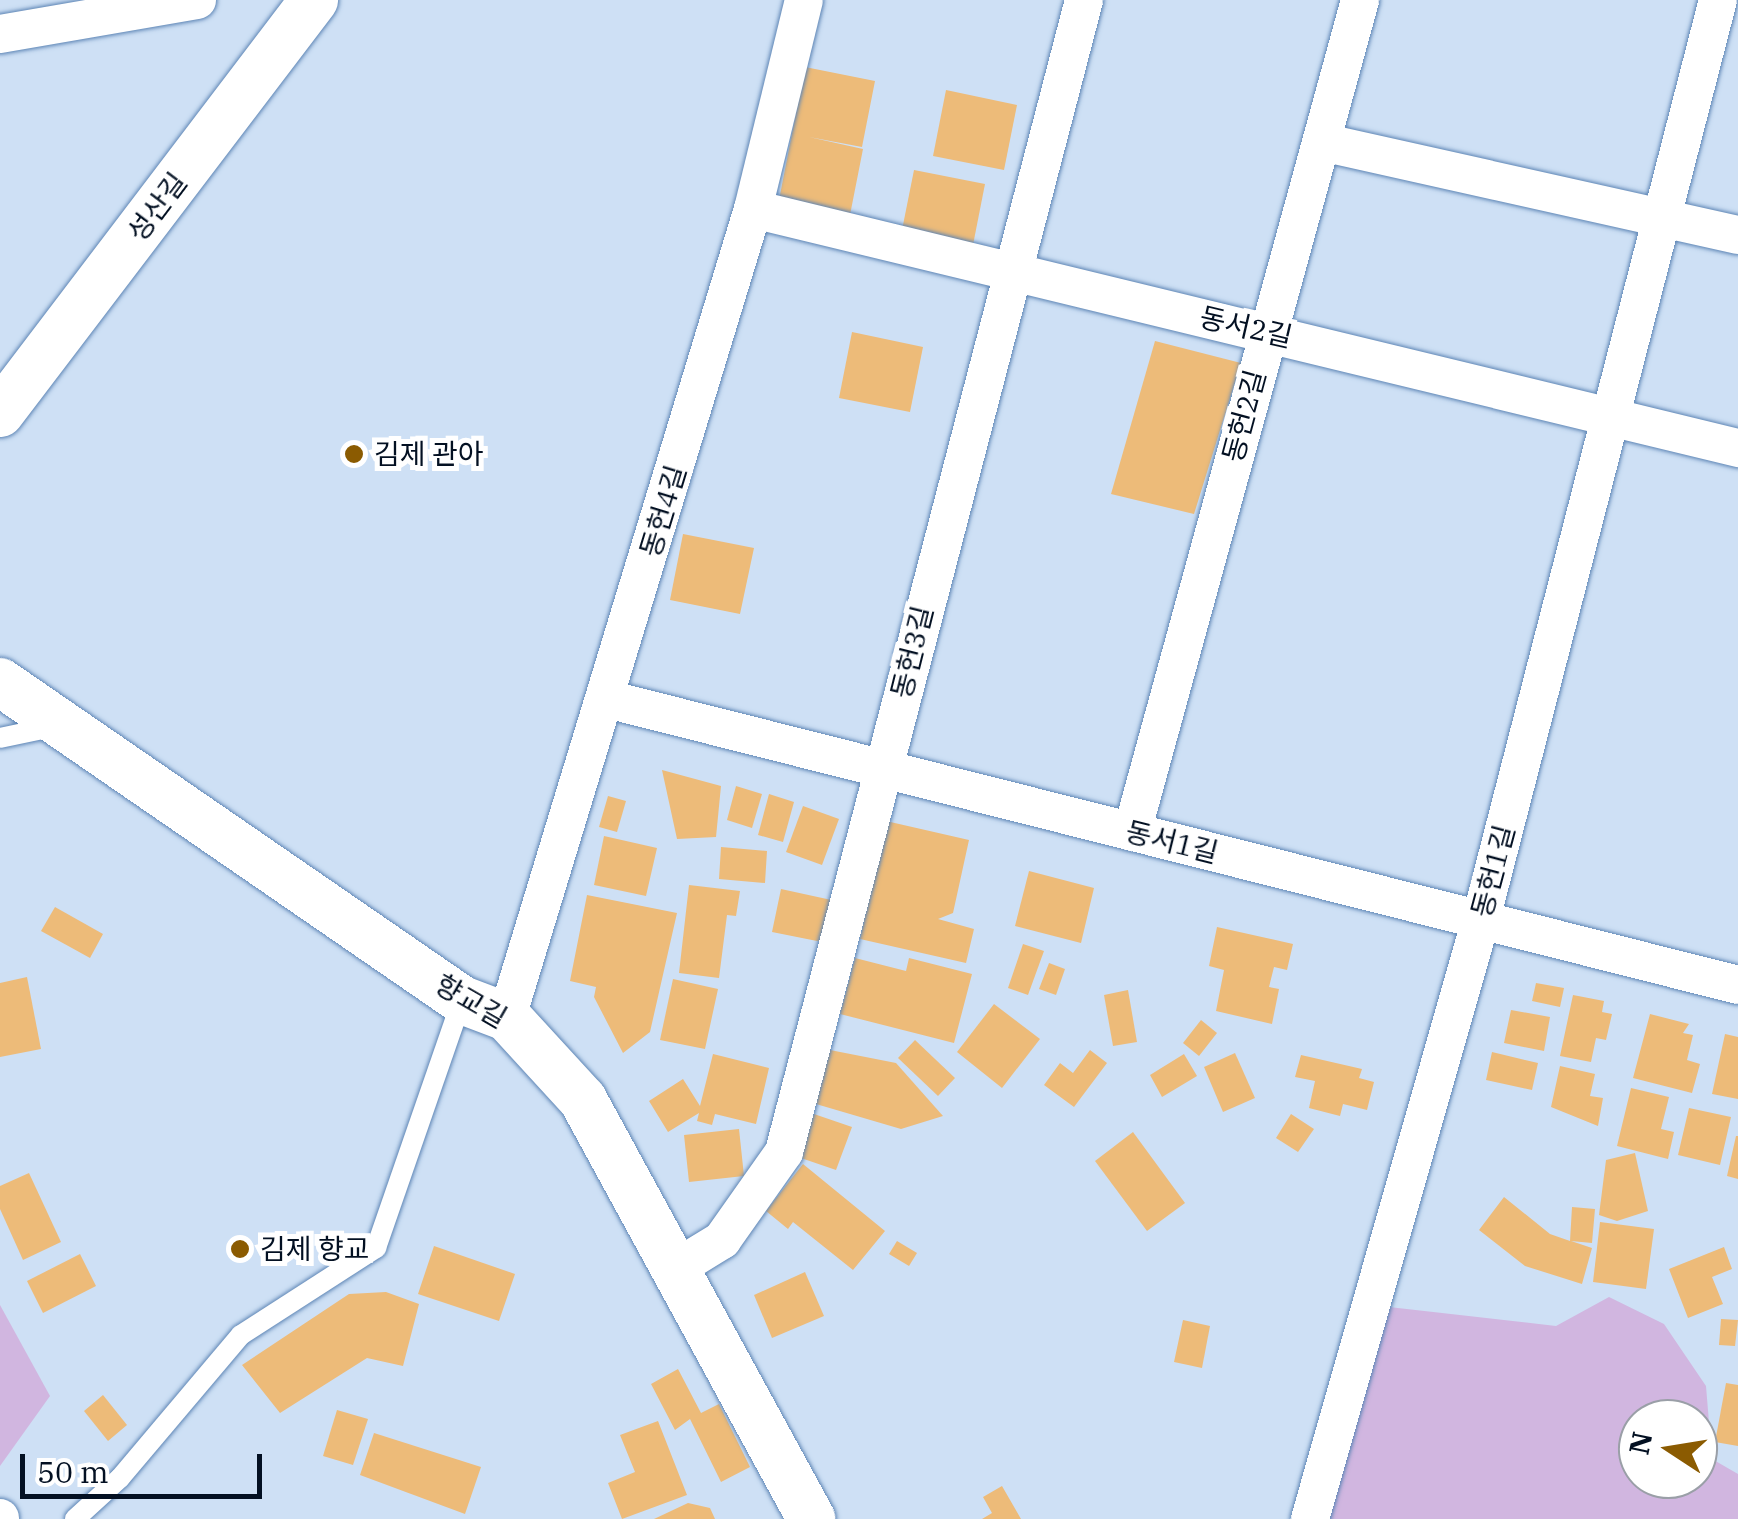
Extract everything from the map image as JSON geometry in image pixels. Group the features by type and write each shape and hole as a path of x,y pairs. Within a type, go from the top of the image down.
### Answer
{"street":[{"path":"0,34 37,13 197,0"},
{"name":"성산길","path":"0,413 314,0"},
{"name":"동헌4길","path":"508,1018 753,209 804,0"},
{"name":"동헌3길","path":"678,1267 722,1240 784,1152 1010,272 1084,0"},
{"name":"동헌2길","path":"1132,832 1267,332 1326,143 1360,0"},
{"name":"동헌1길","path":"1310,1519 1480,920 1666,221 1718,0"},
{"path":"1326,143 1738,235"},
{"name":"동서2길","path":"753,209 1738,448"},
{"name":"향교길","path":"0,682 462,1000 508,1018 583,1100 678,1267 811,1519"},
{"name":"동서1길","path":"607,699 1738,984"}],"lane":[{"path":"0,738 62,725"},
{"path":"75,1519 120,1478 242,1335 376,1248 462,1000"}],"shaded area":[{"path":"1609,1297 1664,1324 1706,1386 1707,1399 1618,1399 1618,1499 1718,1499 1718,1462 1738,1474 1738,1519 1324,1519 1389,1307 1556,1326"},
{"path":"0,1305 50,1396 0,1466"}],"building":[{"path":"805,67 875,81 862,147 809,137 863,149 850,215 779,200"},
{"path":"946,90 1017,105 1004,170 933,156"},
{"path":"914,170 985,184 972,250 901,235"},
{"path":"852,332 923,347 910,412 839,398"},
{"path":"1155,341 1241,363 1194,514 1111,494"},
{"path":"683,534 754,548 740,614 670,600"},
{"path":"662,770 721,786 716,837 677,839"},
{"path":"736,786 762,794 752,828 727,820"},
{"path":"769,794 794,802 783,842 758,835"},
{"path":"608,796 626,801 617,832 599,827"},
{"path":"803,806 839,819 822,865 786,852"},
{"path":"886,821 969,840 953,913 938,919 974,929 966,963 860,939"},
{"path":"604,836 657,848 646,896 594,885"},
{"path":"721,847 767,851 765,883 719,879"},
{"path":"1029,871 1094,888 1081,943 1015,926"},
{"path":"689,885 740,891 736,916 727,915 719,978 679,973"},
{"path":"781,889 836,901 827,943 772,932"},
{"path":"587,895 677,913 650,1032 623,1053 594,997 596,987 570,981"},
{"path":"55,907 103,934 90,958 41,931"},
{"path":"1217,927 1293,944 1287,970 1274,967 1269,987 1279,989 1272,1024 1216,1011 1224,970 1209,966"},
{"path":"1023,944 1044,951 1028,995 1008,988"},
{"path":"855,958 906,971 909,958 972,974 954,1043 840,1014"},
{"path":"1049,963 1065,969 1056,995 1039,989"},
{"path":"27,977 41,1049 0,1057 0,983"},
{"path":"673,979 718,989 705,1049 660,1040"},
{"path":"1536,983 1564,988 1560,1007 1532,1001"},
{"path":"1128,990 1137,1042 1113,1046 1104,995"},
{"path":"1573,995 1604,1001 1602,1012 1612,1014 1606,1040 1596,1038 1591,1062 1560,1056"},
{"path":"994,1004 1040,1039 1002,1088 957,1052"},
{"path":"1511,1010 1550,1017 1544,1051 1504,1043"},
{"path":"1650,1014 1689,1024 1683,1033 1693,1035 1687,1060 1700,1064 1692,1093 1633,1078"},
{"path":"1201,1020 1217,1033 1199,1056 1183,1043"},
{"path":"1725,1034 1738,1037 1738,1099 1712,1094"},
{"path":"915,1040 955,1078 938,1096 898,1058"},
{"path":"830,1050 896,1063 943,1116 901,1129 816,1104"},
{"path":"1090,1050 1107,1063 1074,1107 1044,1085 1060,1063 1073,1073"},
{"path":"1492,1052 1538,1063 1532,1090 1486,1080"},
{"path":"1235,1053 1255,1098 1223,1112 1204,1067"},
{"path":"713,1054 769,1068 756,1124 715,1114 712,1125 697,1121 699,1113 668,1132 649,1101 683,1079 700,1106"},
{"path":"1184,1054 1197,1076 1162,1097 1150,1075"},
{"path":"1301,1055 1362,1069 1359,1078 1374,1082 1367,1110 1343,1104 1340,1116 1309,1108 1315,1081 1295,1077"},
{"path":"1560,1066 1595,1074 1590,1096 1603,1098 1598,1126 1551,1107"},
{"path":"1631,1088 1669,1097 1661,1129 1674,1132 1668,1159 1617,1146"},
{"path":"1689,1108 1731,1117 1720,1165 1678,1155"},
{"path":"814,1114 852,1127 836,1170 798,1157"},
{"path":"1291,1114 1314,1129 1298,1152 1276,1138"},
{"path":"739,1129 744,1176 689,1182 684,1135"},
{"path":"1133,1132 1185,1203 1147,1231 1095,1161"},
{"path":"1738,1136 1738,1179 1727,1176"},
{"path":"1635,1153 1648,1211 1617,1221 1599,1215 1606,1160"},
{"path":"803,1164 885,1231 853,1270 793,1222 788,1229 766,1211"},
{"path":"29,1173 61,1242 23,1260 0,1209 0,1186"},
{"path":"1504,1197 1550,1234 1570,1241 1572,1207 1595,1209 1592,1243 1571,1241 1592,1248 1582,1284 1525,1266 1479,1230"},
{"path":"1600,1222 1654,1229 1646,1289 1593,1282"},
{"path":"897,1241 917,1253 909,1266 889,1254"},
{"path":"434,1246 515,1274 499,1321 418,1294"},
{"path":"1724,1247 1732,1269 1712,1277 1723,1304 1688,1318 1669,1269"},
{"path":"80,1254 96,1286 43,1313 27,1281"},
{"path":"805,1272 824,1316 772,1338 754,1295"},
{"path":"386,1292 419,1304 403,1366 367,1358 280,1413 242,1365 349,1294"},
{"path":"1721,1319 1738,1320 1735,1346 1719,1345"},
{"path":"1183,1320 1210,1326 1202,1368 1174,1362"},
{"path":"678,1369 701,1413 719,1404 750,1467 721,1482 690,1419 675,1430 651,1384"},
{"path":"1726,1383 1738,1385 1738,1446 1718,1443"},
{"path":"103,1395 127,1425 108,1441 84,1411"},
{"path":"337,1410 368,1419 353,1465 323,1456"},
{"path":"658,1421 687,1495 622,1519 608,1483 635,1472 620,1435"},
{"path":"374,1433 481,1467 465,1514 360,1475"},
{"path":"1002,1486 1021,1519 982,1519 992,1513 983,1497"},
{"path":"688,1503 710,1508 715,1519 654,1519"}],"place":[{"name":"김제 관아","path":"354,454"},
{"name":"김제 향교","path":"240,1249"}]}
